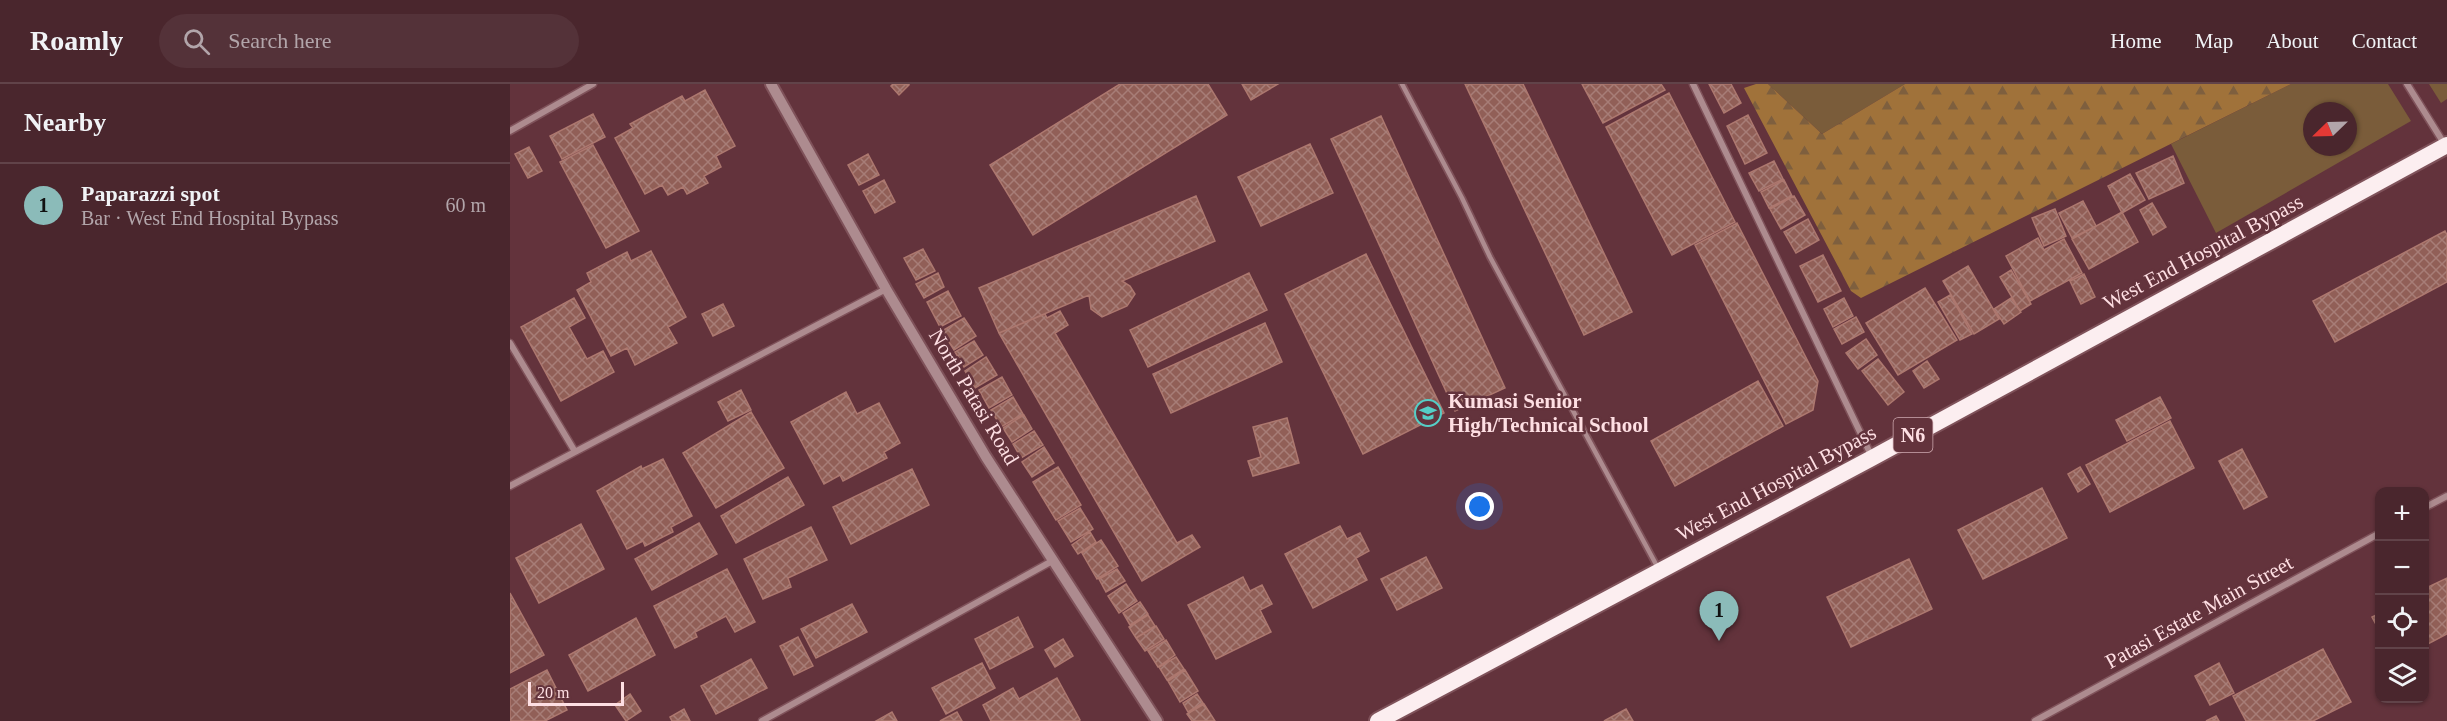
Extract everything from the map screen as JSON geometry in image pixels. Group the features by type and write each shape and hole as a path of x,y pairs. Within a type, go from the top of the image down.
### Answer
{"highway":[{"name":"West End Hospital Bypass","path":"1378,721 1872,458 2446,146"}],"street":[{"path":"510,131 593,84"},
{"name":"North Patasi Road","path":"771,84 886,289 986,457 1157,721"},
{"path":"1693,84 1872,458"},
{"path":"2407,84 2446,146"},
{"path":"510,486 574,450 886,289"},
{"path":"510,343 574,450"},
{"path":"2429,505 2447,496"},
{"name":"Patasi Estate Main Street","path":"2035,721 2375,535"},
{"path":"762,721 1054,560"}],"lane":[{"path":"1402,84 1496,268 1660,571"}],"shaded area":[{"path":"1768,84 1905,84 1822,134"},
{"path":"2291,84 2388,84 2411,121 2357,152 2357,102 2303,102 2303,156 2350,156 2216,233 2171,144"},
{"path":"2429,84 2447,84 2447,99 2441,103"}],"green space":[{"path":"1756,84 1768,84 1822,134 1905,84 2291,84 1861,298 1851,291 1744,88"}],"building":[{"path":"893,84 909,85 899,95 891,86"},
{"path":"1120,84 1208,84 1227,115 1033,235 990,165"},
{"path":"1242,84 1278,84 1251,100"},
{"path":"1465,84 1523,84 1632,312 1584,335"},
{"path":"1582,84 1661,84 1665,90 1603,123"},
{"path":"1709,84 1731,84 1741,103 1724,113"},
{"path":"705,90 735,146 716,156 721,167 704,176 708,183 687,194 683,187 668,195 662,185 645,194 615,138 633,128 630,124 682,96 685,101"},
{"path":"1669,93 1735,222 1672,255 1606,127"},
{"path":"593,114 605,137 562,159 550,136"},
{"path":"1748,115 1767,153 1745,164 1727,126"},
{"path":"1381,116 1505,388 1455,411 1331,139"},
{"path":"1310,144 1333,193 1261,226 1238,177"},
{"path":"593,145 639,231 606,248 560,162"},
{"path":"529,147 542,171 528,178 515,154"},
{"path":"868,154 879,175 859,185 848,165"},
{"path":"2173,156 2184,183 2149,199 2136,173"},
{"path":"1774,161 1783,179 1759,191 1749,173"},
{"path":"2130,174 2145,200 2122,213 2108,186"},
{"path":"884,180 895,202 875,213 863,191"},
{"path":"1784,180 1792,196 1769,208 1761,192"},
{"path":"1196,196 1215,241 1122,281 1130,286 1135,294 1127,306 1102,317 1091,309 1089,295 999,333 979,288"},
{"path":"1794,196 1805,215 1781,229 1770,209"},
{"path":"2083,201 2096,226 2072,238 2059,213"},
{"path":"2152,203 2166,227 2153,235 2140,210"},
{"path":"2055,209 2066,236 2044,246 2032,218"},
{"path":"2122,212 2138,242 2089,269 2072,239"},
{"path":"1808,219 1819,240 1796,253 1784,232"},
{"path":"1737,223 1818,381 1813,410 1786,424 1695,245"},
{"path":"2445,231 2447,235 2447,282 2335,342 2313,301"},
{"path":"2038,238 2044,250 2064,239 2082,273 2030,301 2006,256"},
{"path":"923,249 935,271 916,280 904,258"},
{"path":"651,251 686,317 668,327 677,343 635,365 627,348 611,356 577,290 591,282 587,273 627,252 631,261"},
{"path":"1366,254 1444,413 1363,454 1285,294"},
{"path":"1823,255 1841,291 1818,302 1800,266"},
{"path":"1968,266 1999,319 1974,334 1943,281"},
{"path":"2011,270 2031,304 2020,311 2000,277"},
{"path":"938,273 944,287 924,298 916,284"},
{"path":"1249,273 1267,310 1148,367 1130,330"},
{"path":"2084,274 2095,297 2081,304 2070,281"},
{"path":"1925,288 1957,340 1898,375 1866,323"},
{"path":"948,291 961,316 940,327 927,302"},
{"path":"1950,295 1972,334 1960,340 1938,302"},
{"path":"574,298 585,318 569,327 587,359 603,351 614,372 561,401 521,327"},
{"path":"1844,298 1853,316 1833,327 1824,309"},
{"path":"2011,298 2021,312 2004,324 1994,309"},
{"path":"723,304 734,326 713,336 702,314"},
{"path":"1060,311 1068,325 1055,333 1177,543 1192,535 1200,547 1142,581 999,333 1045,314 1047,318"},
{"path":"1856,317 1864,332 1842,344 1834,329"},
{"path":"964,318 976,336 954,350 942,331"},
{"path":"1265,323 1282,362 1171,413 1153,374"},
{"path":"1866,339 1877,355 1858,369 1846,353"},
{"path":"974,341 983,355 964,367 955,352"},
{"path":"986,357 997,375 975,388 965,371"},
{"path":"1878,359 1904,392 1888,405 1862,371"},
{"path":"1927,361 1939,379 1924,388 1913,371"},
{"path":"1002,377 1012,395 989,408 979,390"},
{"path":"1758,381 1783,426 1675,486 1651,441"},
{"path":"741,390 751,410 728,421 718,402"},
{"path":"846,392 857,414 879,403 900,443 884,452 887,458 843,481 840,475 824,484 791,422"},
{"path":"1013,397 1023,414 1001,427 991,410"},
{"path":"2160,397 2171,418 2127,441 2116,420"},
{"path":"751,412 784,468 716,508 683,453"},
{"path":"1024,415 1032,429 1012,442 1003,428"},
{"path":"1287,418 1299,463 1253,476 1248,461 1261,457 1253,427"},
{"path":"2170,421 2194,468 2110,512 2086,465"},
{"path":"1034,431 1043,445 1021,458 1013,444"},
{"path":"1044,447 1054,463 1032,477 1022,462"},
{"path":"2242,449 2267,497 2244,509 2219,461"},
{"path":"663,459 692,516 671,527 673,532 645,546 643,541 627,549 597,491 641,466 642,469"},
{"path":"1058,467 1081,505 1056,520 1033,482"},
{"path":"2080,467 2090,484 2078,492 2068,474"},
{"path":"912,469 929,505 851,544 833,507"},
{"path":"788,477 804,505 736,543 721,516"},
{"path":"2042,488 2067,538 1983,579 1958,530"},
{"path":"1080,508 1093,529 1071,542 1058,521"},
{"path":"699,523 717,554 652,590 635,559"},
{"path":"581,524 604,569 539,603 516,558"},
{"path":"1340,526 1347,539 1360,533 1369,551 1356,558 1367,580 1313,608 1285,554"},
{"path":"811,527 827,560 788,578 791,587 763,599 744,559"},
{"path":"1090,532 1096,542 1078,554 1072,545"},
{"path":"1101,540 1118,566 1097,579 1082,553"},
{"path":"1426,557 1442,588 1397,610 1381,579"},
{"path":"1909,559 1932,609 1851,647 1827,597"},
{"path":"727,569 755,622 735,632 726,616 695,632 697,637 675,648 654,606"},
{"path":"1117,569 1125,581 1106,592 1099,579"},
{"path":"1243,577 1250,591 1262,585 1272,604 1260,610 1271,632 1216,659 1188,605"},
{"path":"2447,578 2447,634 2429,643 2429,595 2429,587"},
{"path":"1126,584 1137,601 1119,613 1108,596"},
{"path":"510,593 544,655 510,673"},
{"path":"1140,602 1148,614 1130,625 1123,613"},
{"path":"852,604 867,632 816,658 801,629"},
{"path":"1148,615 1155,626 1136,638 1129,627"},
{"path":"1018,617 1033,647 990,669 975,639"},
{"path":"636,618 655,655 588,691 569,655"},
{"path":"1156,626 1164,639 1145,651 1136,638"},
{"path":"798,637 813,666 794,675 780,646"},
{"path":"1063,639 1073,656 1055,667 1045,650"},
{"path":"1166,640 1175,655 1158,667 1148,651"},
{"path":"2323,649 2351,702 2313,721 2246,721 2233,696"},
{"path":"1176,657 1184,669 1167,680 1159,667"},
{"path":"751,659 767,688 716,714 701,686"},
{"path":"982,663 995,688 946,714 932,688"},
{"path":"2219,663 2234,693 2210,705 2195,676"},
{"path":"547,670 567,710 545,721 510,721 510,689"},
{"path":"1185,670 1198,691 1180,702 1168,681"},
{"path":"1057,678 1080,720 991,721 983,705 1013,688 1019,699"},
{"path":"630,694 641,711 626,721 615,705"},
{"path":"1197,694 1203,703 1188,712 1183,703"},
{"path":"1204,704 1215,721 1192,721 1187,714"},
{"path":"684,709 690,721 672,721 670,717"},
{"path":"1626,709 1633,721 1604,721"},
{"path":"892,712 897,721 876,721"},
{"path":"957,712 962,721 940,721"},
{"path":"2216,716 2219,721 2206,721"}],"place":[{"name":"Kumasi Senior High/Technical School","path":"1428,413"},
{"name":"Paparazzi spot","path":"1719,641"}]}
